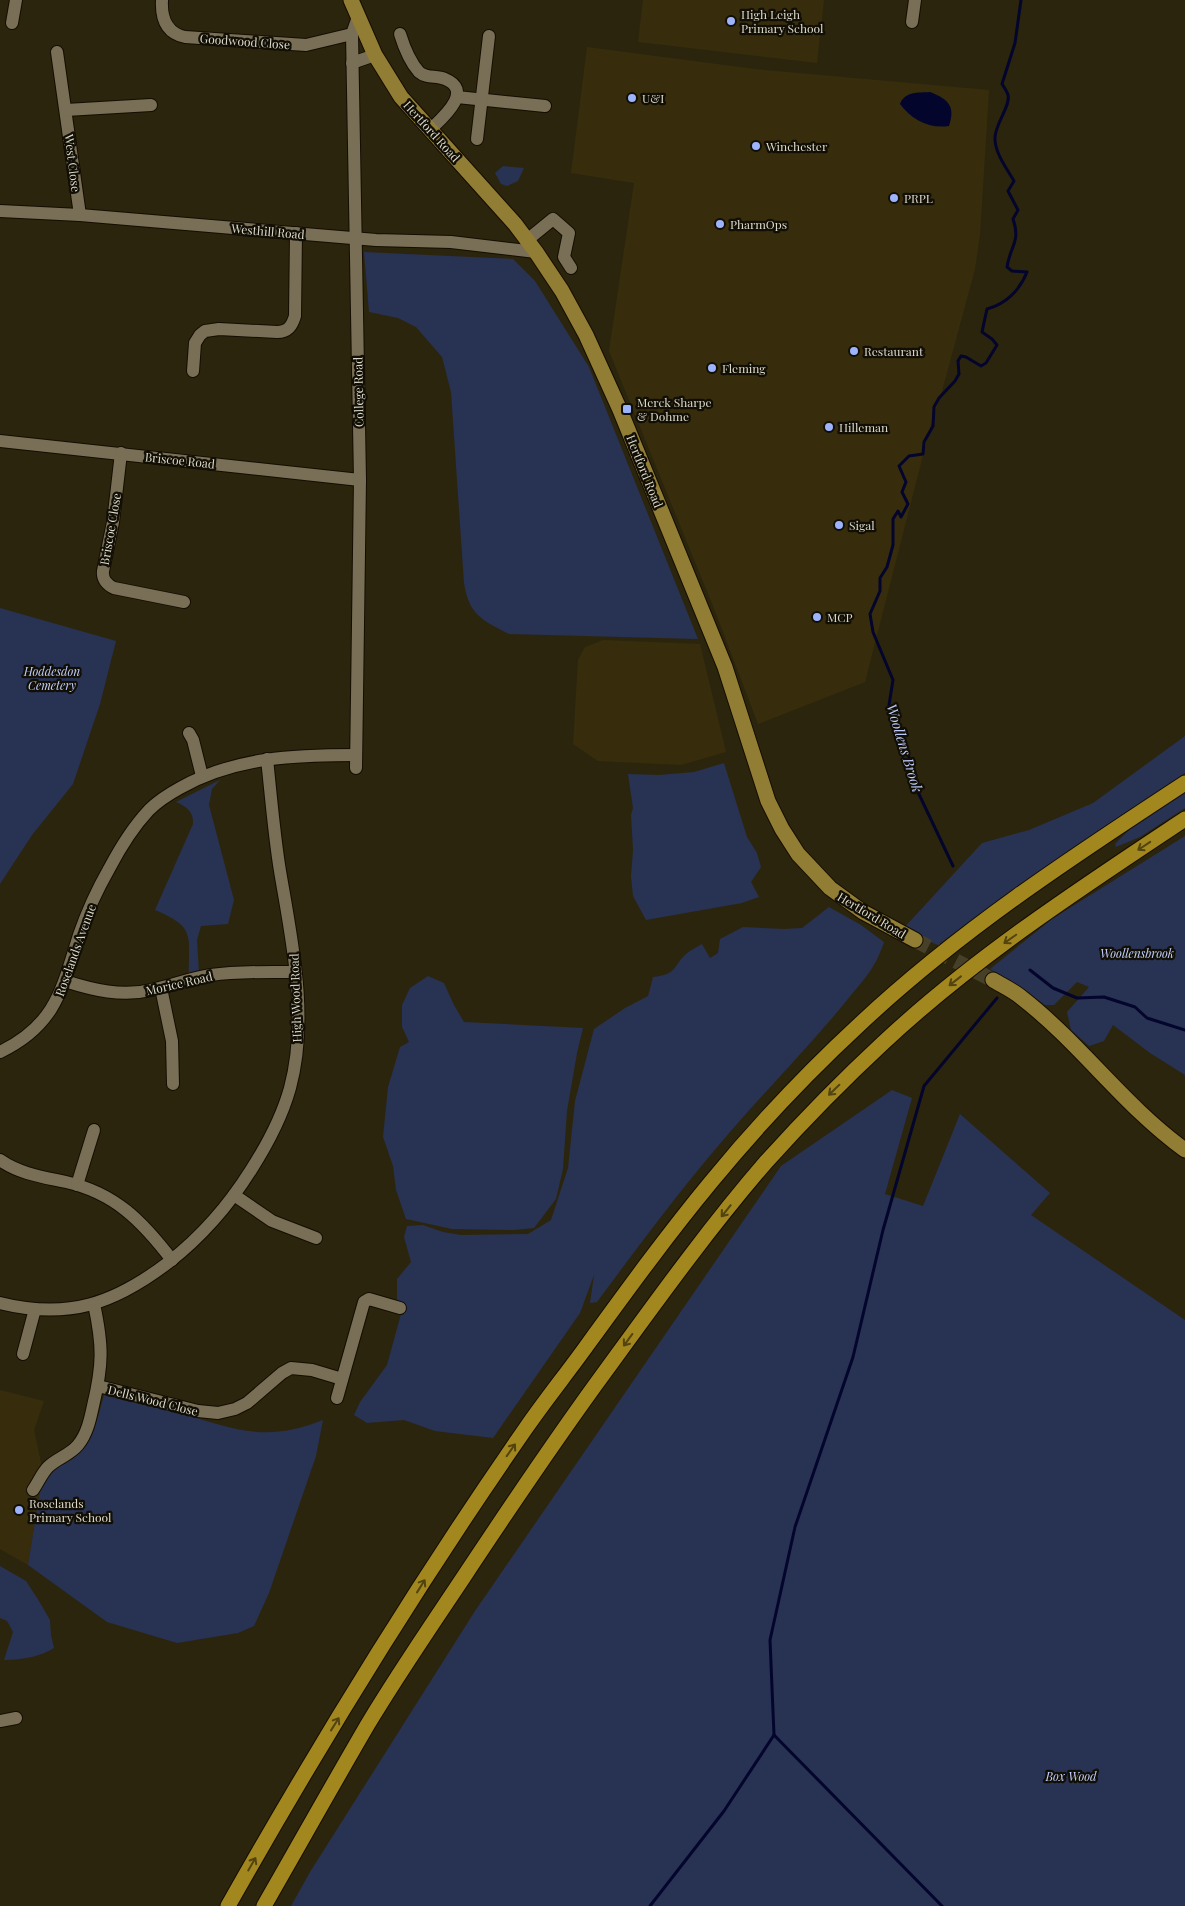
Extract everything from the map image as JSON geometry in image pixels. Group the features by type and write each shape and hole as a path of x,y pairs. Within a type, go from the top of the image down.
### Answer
{"highway":[{"path":"228,1906 326,1739 482,1491 529,1424 712,1180 768,1115 818,1064 890,996 932,960 998,909 1067,860 1185,783"},
{"path":"264,1906 369,1723 409,1659 548,1449 723,1214 767,1161 828,1096 885,1041 945,989 993,951 1074,893 1185,819"}],"main road":[{"name":"Hertford Road","path":"351,0 375,55 401,97 500,207 531,246 562,292 582,328 620,410 725,668 768,801 779,823 798,854 830,888 863,912 916,940"},
{"path":"993,980 1021,997 1049,1021 1135,1109 1185,1150"}],"street":[{"path":"12,23 16,0"},
{"name":"Goodwood Close","path":"162,0 162,14 166,24 172,31 186,37 306,45 352,34"},
{"path":"912,22 916,0"},
{"name":"College Road","path":"356,762 360,480 352,34 358,17"},
{"path":"400,34 407,52 420,72 425,76 446,79 452,83 456,90 457,97 450,111 430,130"},
{"path":"477,139 489,36"},
{"name":"West Close","path":"57,52 80,215"},
{"path":"352,63 375,55"},
{"path":"457,97 545,106"},
{"path":"66,110 151,105"},
{"name":"Westhill Road","path":"0,211 80,215 355,238 531,246"},
{"path":"531,246 553,220 569,233 564,257 571,268"},
{"path":"193,371 195,343 200,335 206,331 219,329 284,332 290,327 294,316 296,233"},
{"name":"Briscoe Road","path":"0,441 360,480"},
{"name":"Briscoe Close","path":"121,453 115,511 103,577 114,588 184,602"},
{"path":"189,733 193,740 202,776"},
{"name":"Roselands Avenue","path":"0,1052 26,1037 40,1025 53,1006 65,981 89,908 122,846 148,811 158,801 202,776 232,766 267,759 306,756 356,762"},
{"name":"High Wood Road","path":"0,1302 35,1309 68,1310 94,1304 124,1291 172,1260 205,1229 234,1195 268,1142 290,1088 295,1065 297,1039 296,972 276,843 267,759"},
{"name":"Morice Road","path":"65,981 98,991 113,993 149,991 209,975 296,972"},
{"path":"161,988 172,1041 173,1084"},
{"path":"77,1185 94,1130"},
{"path":"0,1160 31,1175 77,1185 120,1205 144,1226 172,1260"},
{"path":"234,1195 272,1221 316,1238"},
{"path":"337,1398 364,1302 369,1299 400,1308"},
{"path":"33,1490 48,1467 72,1452 83,1438 90,1420 98,1386 102,1351 94,1304"},
{"path":"23,1354 35,1309"},
{"name":"Dells Wood Close","path":"98,1386 211,1413 224,1412 241,1406 257,1396 282,1373 291,1368 306,1369 342,1379"},
{"path":"0,1722 16,1718"}],"shaded area":[{"name":"High Leigh Primary School","path":"643,0 824,0 817,63 638,42"},
{"path":"587,47 755,69 989,90 980,234 975,269 942,391 931,424 865,682 758,724 715,611 609,351 634,183 571,173"},
{"path":"930,92 942,97 949,104 952,113 949,126 928,125 910,115 900,104 909,95"},
{"path":"603,640 700,644 726,752 681,765 598,761 573,744 578,660 585,647"},
{"name":"Roselands Primary School","path":"0,1390 44,1401 34,1430 43,1472 28,1565 0,1549"}],"green space":[{"path":"503,166 524,168 518,181 507,186 501,184 495,173"},
{"path":"364,252 513,259 535,281 589,367 698,639 509,634 491,625 473,610 466,594 464,583 451,392 442,357 416,327 398,318 369,312"},
{"name":"Hoddesdon Cemetery","path":"0,608 116,641 100,704 73,784 32,835 0,884"},
{"path":"1185,736 1185,773 1018,886 938,945 902,930 982,843 1029,830 1093,803"},
{"path":"724,763 747,837 757,853 761,867 751,882 759,897 742,903 646,920 633,896 631,876 633,850 631,815 633,808 628,774 659,775 694,772"},
{"path":"220,780 212,789 209,805 234,900 228,924 201,926 197,940 199,973 189,975 189,941 187,934 177,922 155,910 193,824 189,810 176,802"},
{"path":"1185,792 1185,808 1140,837 1116,847 1115,844 1134,825"},
{"name":"Woollensbrook","path":"1185,836 1185,1075 1150,1053 1113,1025 1104,1041 1089,1046 1071,1030 1067,1012 1089,987 1077,982 1054,1005 1045,1005 990,969 1052,919"},
{"path":"829,907 861,925 884,942 872,969 829,1021 695,1173 597,1302 590,1303 594,1275 580,1313 493,1438 435,1431 404,1420 367,1423 354,1415 360,1402 387,1365 404,1303 397,1300 397,1279 411,1262 404,1237 407,1226 423,1225 443,1232 461,1235 528,1234 551,1220 568,1168 575,1101 594,1029 625,1008 648,996 653,977 661,976 673,970 687,954 702,944 710,958 718,953 720,939 743,927 802,928"},
{"path":"428,976 444,983 464,1022 583,1028 567,1111 563,1169 556,1199 534,1228 514,1230 452,1229 406,1219 396,1190 393,1166 383,1137 388,1087 400,1047 409,1042 402,1027 402,1005 410,988"},
{"name":"Box Wood","path":"892,1090 912,1098 885,1194 923,1206 960,1114 1050,1193 1031,1215 1185,1320 1185,1906 291,1906 310,1872 475,1611 781,1166"},
{"path":"104,1395 248,1431 282,1431 323,1420 316,1456 269,1593 254,1626 238,1633 177,1643 107,1622 28,1565 43,1472 70,1461 79,1453 92,1434"},
{"path":"0,1566 26,1581 50,1620 54,1648 43,1654 4,1660 13,1632 7,1621 0,1618"}],"waterway":[{"name":"Woollens Brook","path":"953,866 917,790 915,773 889,705 893,680 873,632 870,614 880,591 880,578 887,567 893,545 893,519 898,511 901,517 908,504 902,492 906,482 899,466 909,456 923,454 924,442 933,426 934,407 959,374 958,361 961,356 981,366 986,363 997,345 982,332 987,309 1000,304 1012,295 1027,272 1012,271 1007,267 1016,233 1013,219 1018,210 1008,191 1014,181 999,155 995,139 997,128 1007,105 1008,94 1002,84 1015,43 1021,0"},
{"name":"Woollens Brook","path":"1030,970 1053,988 1077,998 1104,997 1135,1007 1147,1018 1185,1030"},
{"path":"650,1906 724,1811 774,1735 770,1640 795,1527 853,1357 883,1230 924,1086 997,998"},
{"path":"774,1735 942,1906"}],"tunnel":[{"path":"915,940 993,980"}],"place":[{"name":"High Leigh Primary School","path":"731,21"},
{"name":"U&I","path":"632,98"},
{"name":"Winchester","path":"756,146"},
{"name":"PRPL","path":"894,198"},
{"name":"PharmOps","path":"720,224"},
{"name":"Restaurant","path":"854,351"},
{"name":"Fleming","path":"712,368"},
{"name":"Merck Sharpe & Dohme","path":"627,409"},
{"name":"Hilleman","path":"829,427"},
{"name":"Sigal","path":"839,525"},
{"name":"MCP","path":"817,617"},
{"name":"Roselands Primary School","path":"19,1510"}]}
